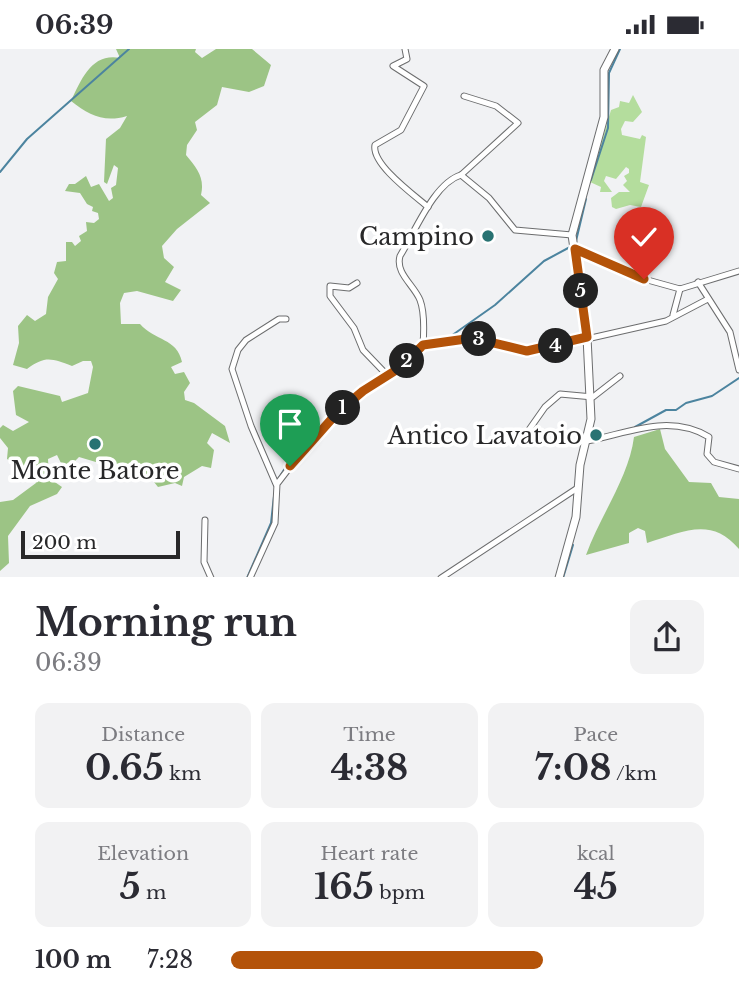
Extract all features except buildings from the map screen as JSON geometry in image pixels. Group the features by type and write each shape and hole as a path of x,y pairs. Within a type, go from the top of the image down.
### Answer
{"street":[{"path":"405,49 407,59 393,66 424,86 401,130 375,145 374,149 382,165 428,207"},
{"path":"559,577 576,517 576,489 587,441 590,397 587,337 573,243 604,117 604,70 615,49"},
{"path":"423,342 421,302 402,274 398,259 439,189 452,177 461,175 519,123 496,106 464,96"},
{"path":"461,175 489,198 514,230 573,243 644,279 680,289 739,271"},
{"path":"698,282 720,312 730,332 739,370"},
{"path":"357,283 349,288 330,286 330,296 354,328 363,349 387,374"},
{"path":"673,315 680,289"},
{"path":"276,483 337,413 423,342 473,338 527,351 656,324 708,299"},
{"path":"250,577 275,523 276,483 251,426 232,369 238,350 247,340 279,319 286,319"},
{"path":"526,434 545,407 560,394 590,397 620,376"},
{"path":"587,441 663,423 677,425 709,437 707,454 714,462 739,469"},
{"path":"441,577 576,489"},
{"path":"205,520 204,562 211,577"}],"green space":[{"path":"116,49 196,49 195,52 202,58 216,49 252,49 271,65 264,86 249,92 222,87 217,105 195,122 197,130 187,145 186,155 199,173 201,195 210,203 177,229 162,246 164,258 174,267 165,282 181,290 173,301 137,291 124,293 120,303 121,324 140,324 175,348 182,362 171,367 175,374 184,372 190,383 184,392 185,400 194,403 225,426 230,443 212,433 207,443 214,450 211,468 202,466 184,477 182,486 175,483 158,487 154,482 155,471 150,472 149,477 129,478 116,468 79,457 73,463 62,465 57,455 48,459 49,478 62,487 57,494 30,506 8,536 9,563 0,571 0,502 13,500 36,483 30,471 7,459 8,448 0,438 0,428 3,425 13,431 29,422 16,415 13,391 18,386 60,396 62,402 88,393 93,367 91,361 72,366 44,360 27,369 13,365 19,343 18,326 27,315 35,321 46,314 48,297 58,279 54,273 57,262 66,261 66,242 72,242 75,246 81,241 79,236 87,231 86,222 94,223 99,219 98,213 92,211 93,207 87,204 80,193 65,191 69,184 75,184 86,176 91,187 99,184 109,201 113,198 111,188 116,185 118,168 114,165 107,184 104,182 106,139 120,128 127,116 104,118 71,101 84,76 95,63 110,57 120,58"},
{"path":"633,95 642,112 633,122 625,121 621,129 622,135 640,139 642,135 646,137 640,182 649,185 641,207 630,205 616,209 612,207 611,198 619,192 630,192 623,185 627,181 624,176 629,173 629,169 626,167 616,179 606,176 604,181 612,192 600,192 601,187 590,182 611,110 619,107 620,101 629,103"},
{"path":"660,429 665,449 689,482 711,483 719,497 739,499 739,549 718,533 696,529 647,543 645,531 638,528 629,533 629,543 586,555 620,482 634,437"}],"waterway":[{"path":"0,172 27,139 129,49"},
{"path":"591,180 608,128 609,73 620,49"},
{"path":"576,241 586,199"},
{"path":"402,362 421,341 451,336 495,305 544,261 570,247"},
{"path":"277,481 298,449 323,421 383,375"},
{"path":"635,427 666,410 676,410 686,403 712,396 739,378"},
{"path":"247,577 271,523 274,496"},
{"path":"563,577 573,545"}],"place":[{"name":"Campino","path":"488,236"},
{"name":"Antico Lavatoio","path":"596,435"},
{"name":"Monte Batore","path":"95,444"}],"route":[{"path":"290,466 337,413 363,391 401,367 423,345 473,338 527,351 587,337 575,249 644,279"}]}
